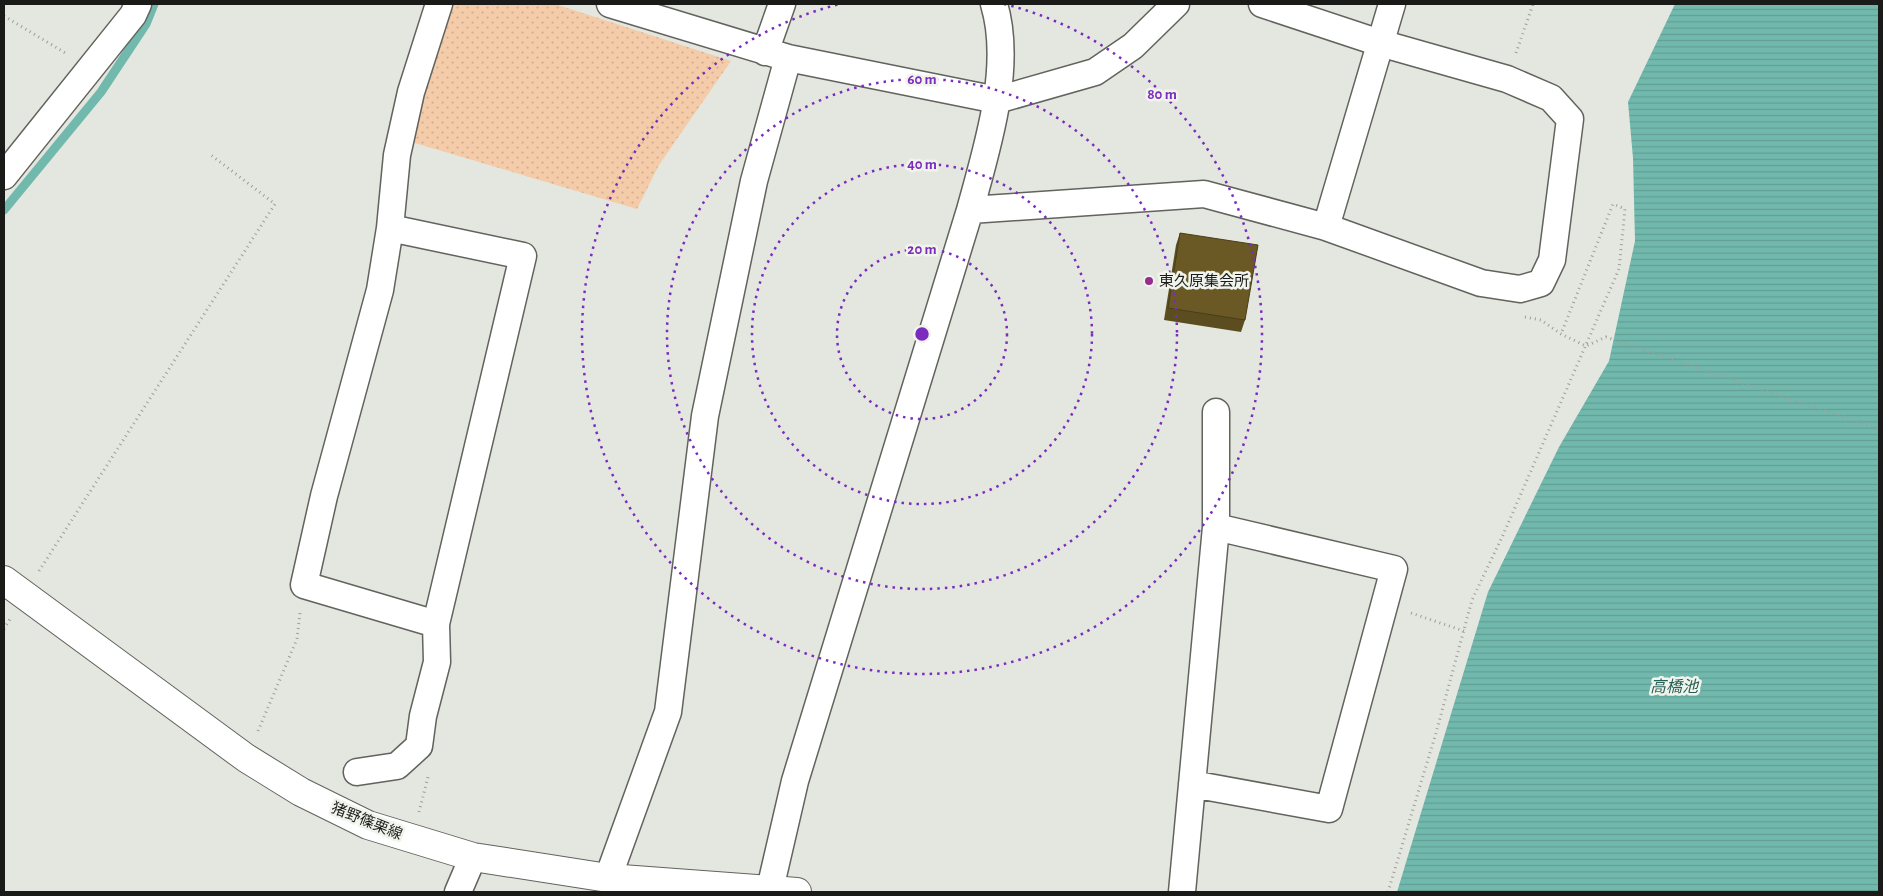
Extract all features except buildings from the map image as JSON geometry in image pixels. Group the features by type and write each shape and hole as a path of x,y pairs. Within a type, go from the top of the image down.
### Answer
{"main road":[{"name":"猪野篠栗線","path":"13,588 246,758 301,792 368,825 473,857 608,878 779,891"}],"street":[{"path":"4,176 91,69 133,15 138,4"},
{"path":"436,624 304,585 324,496 380,290 390,228 397,155 410,92 439,4"},
{"path":"610,4 776,55 996,100 1095,72 1133,46 1176,4"},
{"path":"608,878 668,712 705,416 754,181 776,55 782,4"},
{"path":"779,891 795,781 970,210 986,151 996,100 1001,54 994,4"},
{"path":"970,210 1204,194 1326,227 1480,283 1520,289 1541,283 1552,260 1570,119 1551,98 1507,79 1380,43 1262,4"},
{"path":"1326,227 1392,4"},
{"path":"357,772 397,766 419,746 423,716 437,662 436,624 523,256 390,228"},
{"path":"1182,892 1216,527 1216,412"},
{"path":"1192,784 1329,809 1394,569 1216,527"},
{"path":"458,892 473,857"}],"path":[{"path":"1507,79 1533,4"},
{"path":"4,16 91,69"},
{"path":"13,588 274,204 211,155"},
{"path":"1388,892 1472,600 1503,535 1619,269 1625,210 1613,204 1561,334"},
{"path":"1522,317 1541,320 1561,334 1586,346"},
{"path":"1586,346 1606,336 1879,430"},
{"path":"246,758 297,639 304,585"},
{"path":"1385,604 1464,631"}],"shaded area":[{"path":"448,4 555,4 731,61 659,165 637,209 408,141"}],"water":[{"name":"高橋池","path":"1675,4 1879,4 1879,892 1397,892 1488,592 1559,447 1609,361 1635,241 1633,158 1628,102"}],"waterway":[{"path":"4,210 101,92 146,24 154,4"}],"place":[{"name":"東久原集会所","path":"1149,281"}]}
